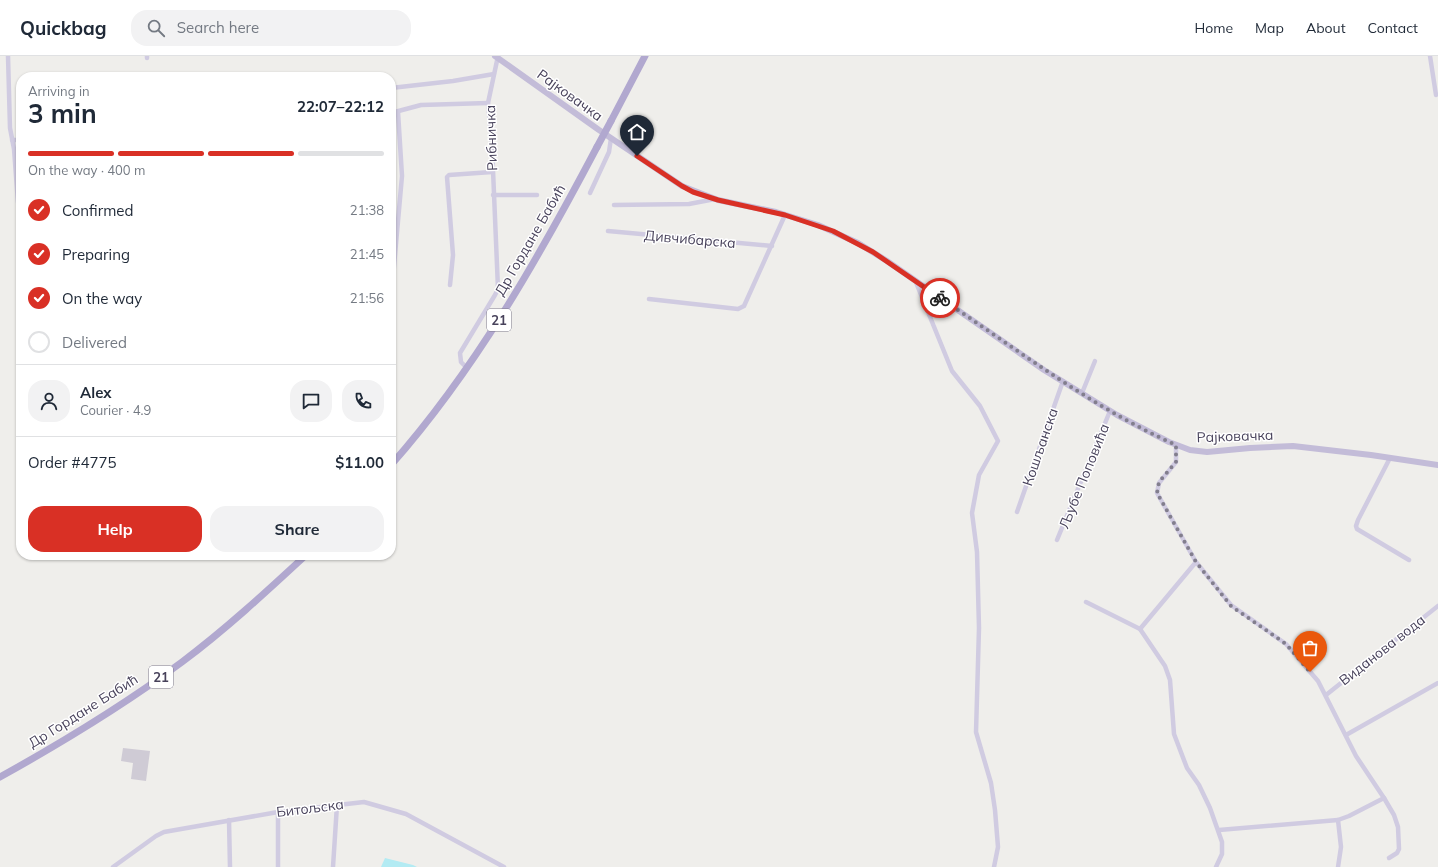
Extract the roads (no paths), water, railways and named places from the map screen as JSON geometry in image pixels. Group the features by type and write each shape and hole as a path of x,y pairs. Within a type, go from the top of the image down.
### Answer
{"main road":[{"name":"Рајковачка","path":"496,56 611,138 682,186 715,199 785,215 825,228 858,243 915,280 1013,349 1063,381 1110,410 1176,445 1190,450 1208,452 1293,446 1438,465"},
{"name":"Др Гордане Бабић","path":"396,458 416,436 467,368 530,270 550,237 645,56"},
{"name":"Др Гордане Бабић","path":"0,776 83,729 166,674 241,614 300,560"}],"street":[{"path":"8,56 9,118 16,174"},
{"name":"Рибничка","path":"467,368 461,362 460,353 496,295 498,289 492,146 488,103 496,56"},
{"path":"1430,56 1436,95"},
{"path":"396,87 453,81 494,74"},
{"path":"396,244 402,176 398,112 413,106 488,103"},
{"path":"590,193 609,152 611,138"},
{"path":"450,285 453,255 448,177 449,175 492,172"},
{"path":"493,195 537,195"},
{"path":"614,205 690,204 715,199"},
{"path":"649,299 738,309 744,306 785,215"},
{"name":"Дивчибарска","path":"608,231 772,246"},
{"path":"915,280 952,371 980,406 998,441 979,475 972,513 977,552 979,628 976,732 991,784 995,810 998,847 994,867"},
{"path":"1082,393 1095,361"},
{"name":"Кошљанска","path":"1017,512 1063,381"},
{"name":"Љубе Поповића","path":"1057,540 1110,410"},
{"path":"1176,445 1176,462 1159,482 1157,493 1196,562 1231,606 1286,644 1318,681 1356,756 1394,815 1398,827 1399,849 1396,854 1390,858"},
{"path":"1390,458 1356,526 1357,529 1409,560"},
{"path":"1140,629 1196,562"},
{"path":"1086,602 1140,629 1165,666 1170,680 1174,734 1187,768 1199,785 1219,830 1222,842 1222,854 1216,867"},
{"name":"Виданова вода","path":"1326,695 1438,606"},
{"path":"1346,735 1438,683"},
{"path":"1219,830 1338,820 1384,798"},
{"name":"Битољска","path":"113,867 164,832 278,812 364,802 406,814 504,867"},
{"path":"334,867 337,805"},
{"path":"278,812 278,867"},
{"path":"229,820 230,867"},
{"path":"1338,820 1341,847 1338,867"}]}
